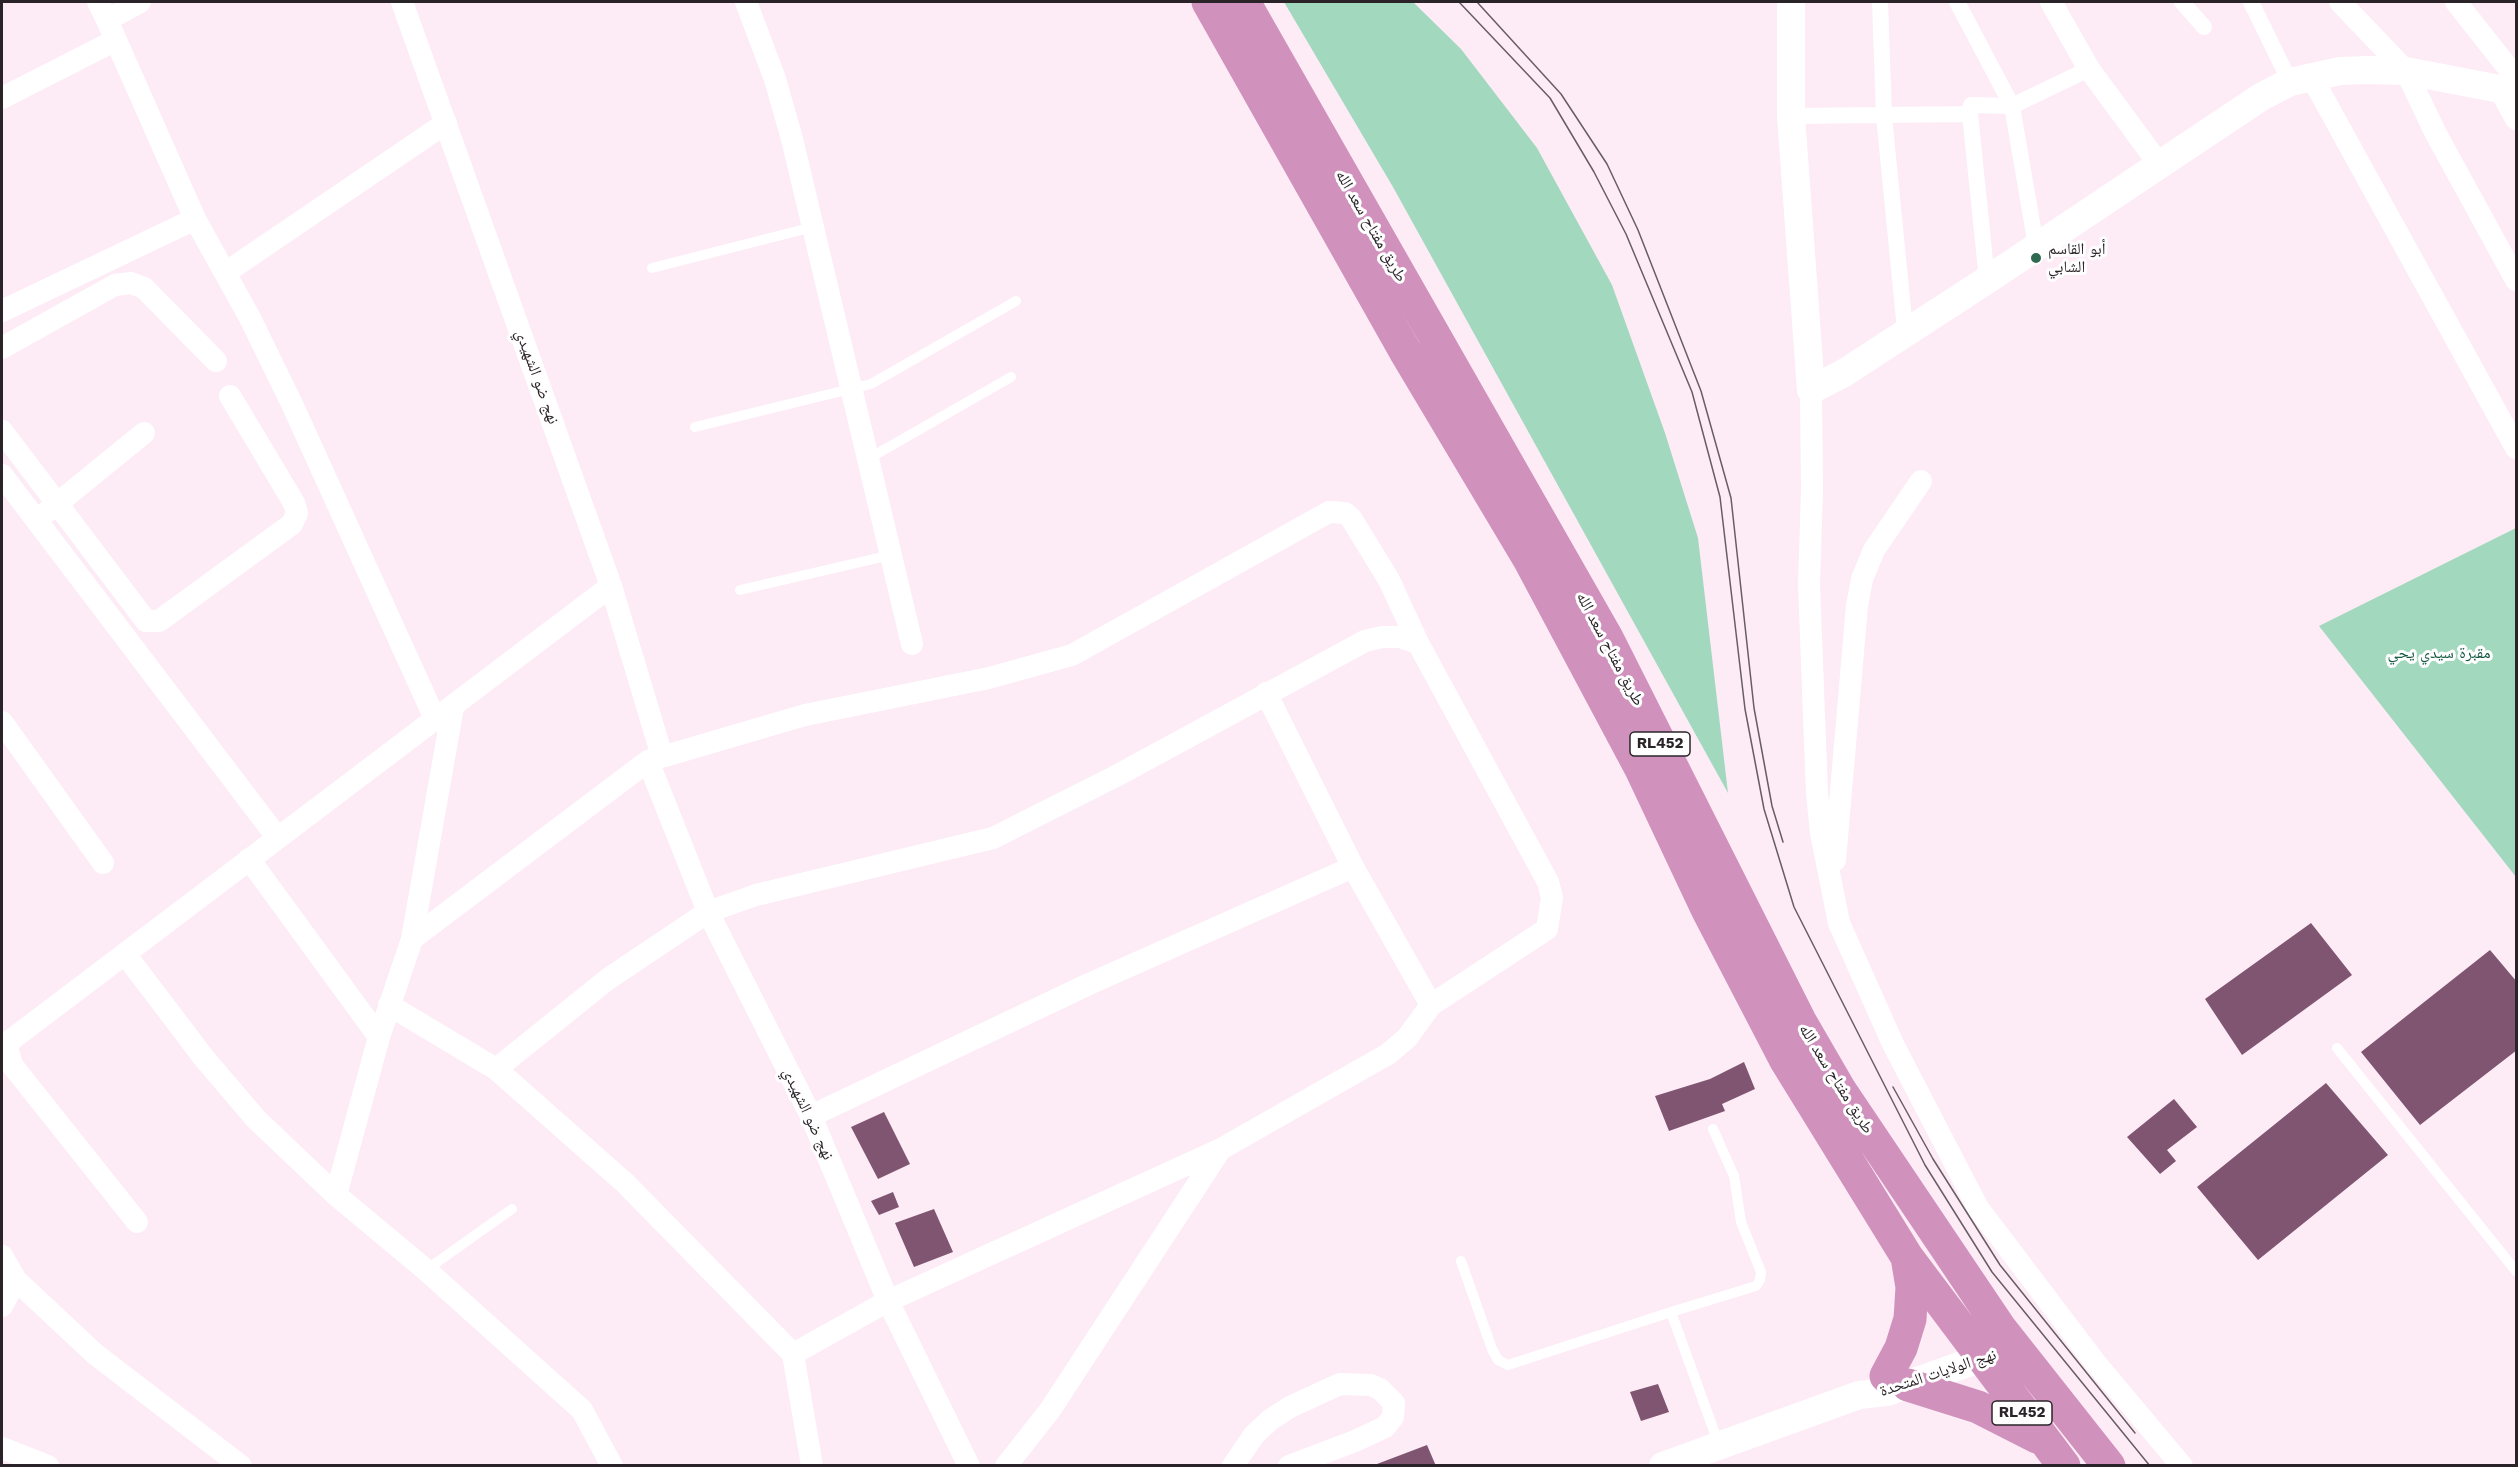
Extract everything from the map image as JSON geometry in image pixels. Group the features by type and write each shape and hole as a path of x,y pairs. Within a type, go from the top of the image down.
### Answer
{"highway":[{"name":"طريق مفتاح سعد الله","path":"1208,2 1405,351 1529,559 1641,769 1708,911 1785,1059 1907,1257 2064,1466"},
{"name":"طريق مفتاح سعد الله","path":"1244,2 1607,638 1800,1021 1840,1090 2008,1337 2109,1466"},
{"path":"1907,1257 1912,1287 1910,1319 1901,1348 1897,1381 1978,1407 2043,1441"}],"street":[{"path":"2,98 107,20 140,2"},
{"name":"نهج ضو الشهيدي","path":"402,2 611,586 655,759 708,912 812,1116 888,1301 969,1466"},
{"path":"746,2 775,79 813,227 912,644"},
{"path":"1791,2 1791,116 1811,390 1812,490 1809,584 1814,741 1820,823 1839,923 1883,1022 1934,1126 1978,1208 2094,1361 2182,1466"},
{"path":"1880,2 1884,116 1905,330"},
{"path":"1957,2 2012,106 2036,246"},
{"path":"2182,2 2204,27"},
{"path":"2251,2 2301,79 2517,448"},
{"path":"2340,2 2406,71 2435,132 2517,280"},
{"path":"2456,2 2511,86 2517,119"},
{"path":"2057,4 2089,69 2159,164"},
{"path":"107,20 195,219 292,404 444,714 412,939 379,1037 336,1195"},
{"path":"1987,280 1970,114 1971,105 2012,106 2089,69"},
{"path":"1811,390 1844,373 1905,330 1987,280 2261,97 2301,79 2340,70 2406,71 2511,86"},
{"path":"1791,116 1970,114"},
{"path":"225,273 446,123"},
{"path":"2,311 195,219"},
{"path":"2,348 115,285 131,283 144,288 216,362"},
{"path":"2,431 146,621 159,621 173,614 292,524 297,513 294,503 230,396"},
{"path":"36,520 144,433"},
{"path":"2,475 277,837"},
{"path":"1832,892 1857,606 1862,579 1874,550 1921,481"},
{"path":"412,939 655,759 805,715 989,678 1072,655 1329,512 1345,513 1351,518 1389,580 1418,643 1548,882 1552,898 1547,929 1431,1005 1407,1038 1388,1054 1221,1149 888,1301 793,1354"},
{"path":"137,1222 12,1065 7,1047 11,1040 611,586"},
{"path":"496,1069 608,979 708,912 756,895 993,838 1116,776 1365,641 1382,637 1400,637 1418,643"},
{"path":"1266,693 1353,867 1431,1005"},
{"path":"2,722 103,863"},
{"path":"249,860 379,1037"},
{"path":"812,1116 1089,984 1353,867"},
{"path":"125,954 230,1090 256,1119 336,1195 426,1270 582,1410 612,1466"},
{"path":"389,1005 496,1069 625,1183 793,1354 808,1457 812,1466"},
{"path":"1006,1466 1050,1410 1221,1149"},
{"path":"2,1256 16,1280 95,1354 242,1466"},
{"path":"2,1306 16,1280"},
{"name":"نهج الولايات المتحدة","path":"1663,1466 1897,1381 2008,1337"},
{"path":"1233,1466 1254,1435 1270,1420 1290,1407 1340,1384 1371,1385 1380,1389 1394,1402 1393,1417 1385,1427 1289,1466"},
{"path":"2,1448 48,1466"}],"lane":[{"path":"652,268 813,227"},
{"path":"695,427 871,384 1016,301"},
{"path":"868,459 1011,376"},
{"path":"740,590 891,555"},
{"path":"2337,1048 2517,1271"},
{"path":"1461,1262 1492,1349 1498,1360 1508,1365 1756,1286 1761,1272 1741,1222 1734,1176 1713,1128"},
{"path":"426,1270 512,1209"},
{"path":"1671,1312 1719,1445"}],"green space":[{"path":"1284,2 1413,2 1461,49 1537,148 1612,285 1665,433 1698,538 1728,793 1393,187"},
{"name":"مقبرة سيدي يحي","path":"2516,528 2516,877 2319,626"}],"building":[{"path":"2311,923 2352,975 2242,1055 2205,999"},
{"path":"2490,950 2517,982 2517,1050 2420,1125 2361,1052"},
{"path":"1744,1062 1755,1089 1722,1104 1725,1111 1669,1131 1655,1096 1710,1079"},
{"path":"2326,1083 2388,1155 2258,1260 2197,1187"},
{"path":"2174,1099 2197,1127 2167,1150 2176,1161 2160,1174 2127,1137"},
{"path":"884,1112 910,1164 878,1179 851,1127"},
{"path":"893,1192 899,1207 879,1215 871,1201"},
{"path":"934,1209 953,1252 914,1267 895,1223"},
{"path":"1658,1384 1669,1412 1641,1421 1630,1392"},
{"path":"1427,1445 1436,1466 1377,1466 1377,1464"}],"tram line":[{"path":"1459,2 1550,98 1594,172 1626,234 1692,392 1720,497 1745,709 1764,809 1794,907 1925,1165 1992,1272 2150,1466"},
{"path":"1477,2 1561,94 1607,164 1638,230 1701,391 1731,498 1754,708 1772,806 1783,842"},
{"path":"1893,1087 1933,1159 2000,1265 2135,1433"}],"place":[{"name":"أبو القاسم الشابي","path":"2036,258"}]}
